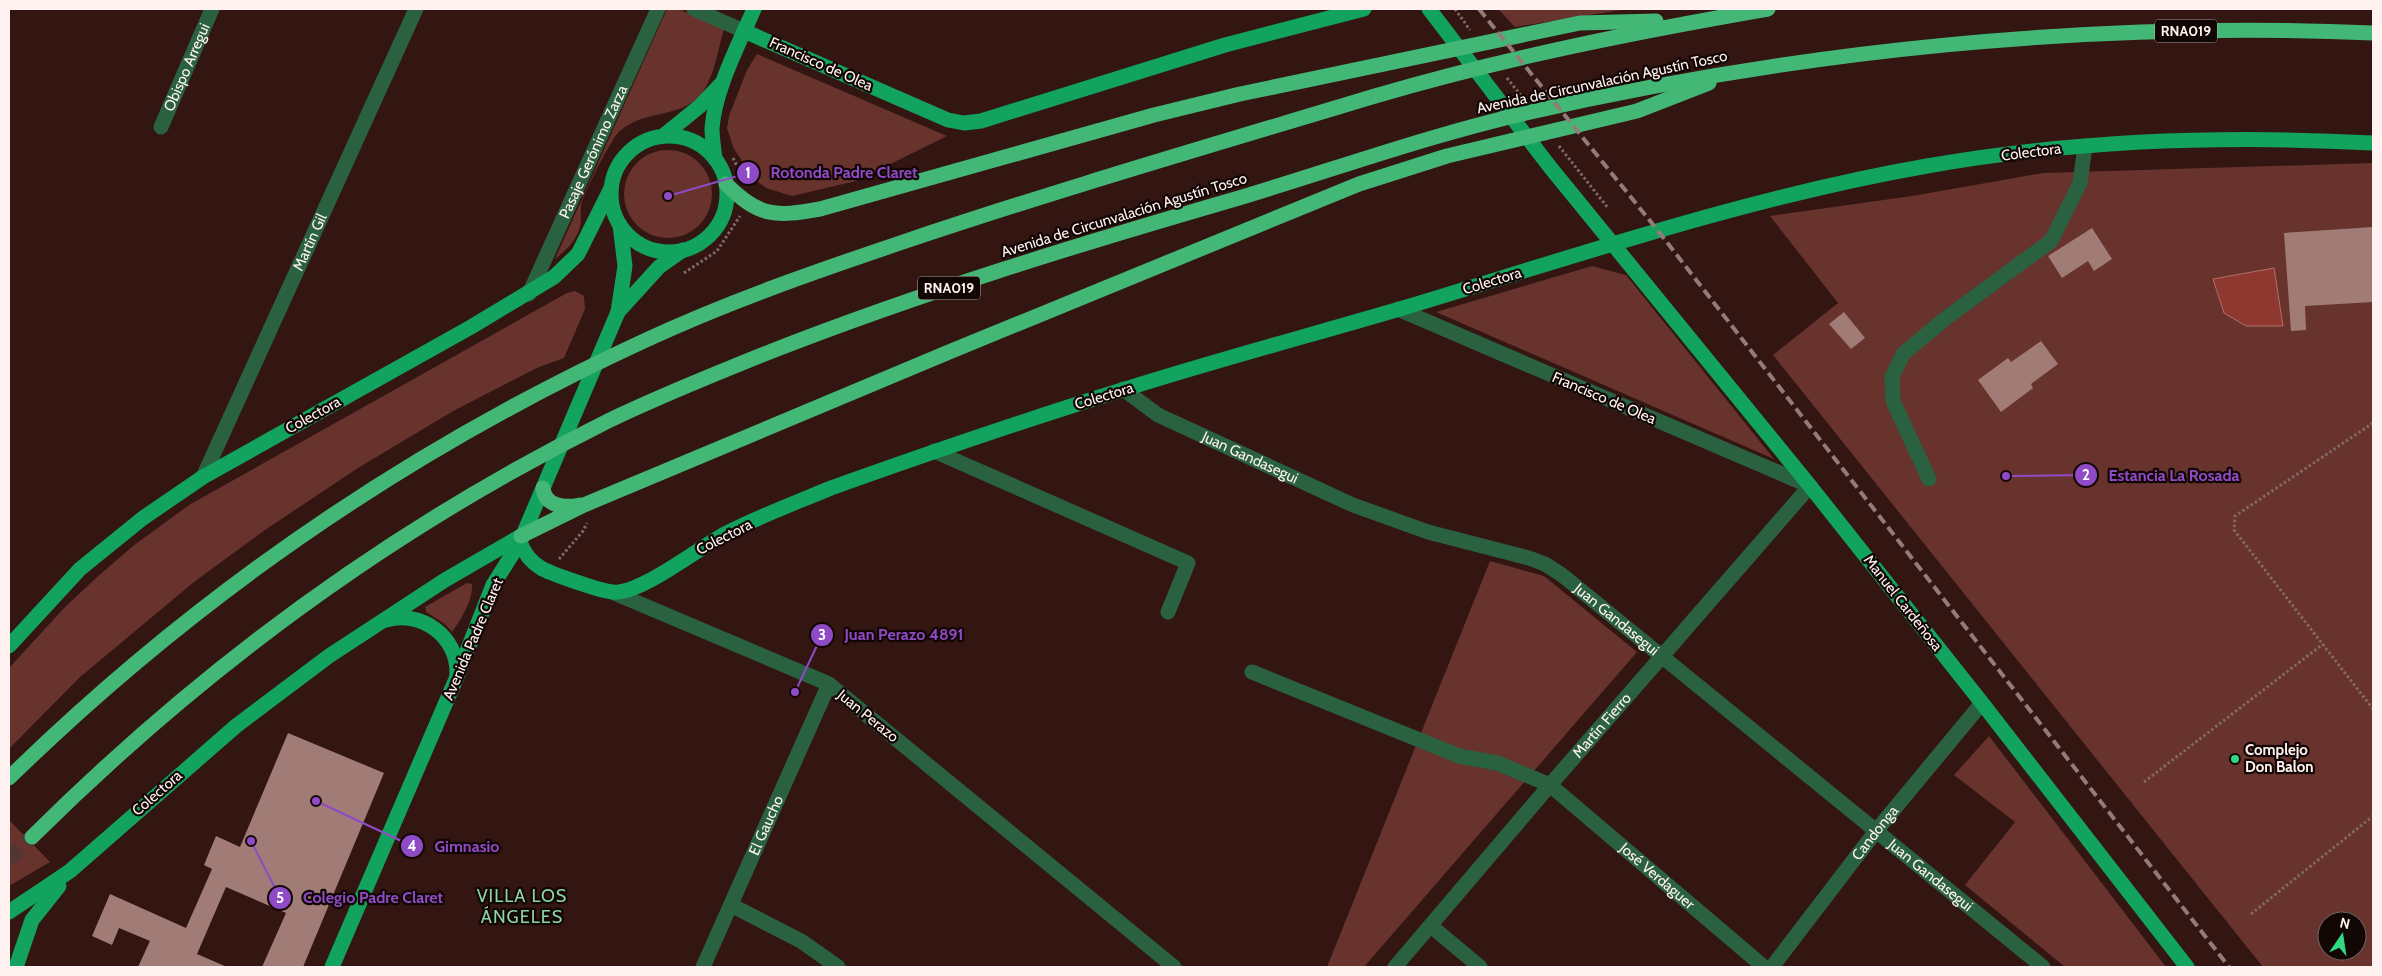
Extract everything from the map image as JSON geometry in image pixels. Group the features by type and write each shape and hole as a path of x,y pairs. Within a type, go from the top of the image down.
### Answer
{"highway":[{"path":"9,778 72,717 163,639 268,558 317,524 464,433 648,339 716,311 862,256 960,223 1242,136 1488,64 1610,37 1768,9"},
{"path":"726,184 754,208 775,213 806,211 1154,115 1240,94 1580,23 1702,20"},
{"name":"Avenida de Circunvalación Agustín Tosco","path":"32,837 95,776 185,696 240,652 367,560 483,488 611,420 706,377 865,316 1097,239 1432,138 1523,114 1668,83 1740,71 1917,48 2086,35 2190,30 2373,33"},
{"path":"521,539 584,505 949,352 1360,184 1447,156 1637,111 1740,71"},
{"path":"543,488 546,499 554,504 566,507 584,505"}],"main road":[{"path":"724,80 700,106 663,136 639,144 629,152 617,168 611,188 611,202 620,224 629,236 649,248 672,252 683,250 708,237 717,226 726,205 726,184 715,159 712,128 724,80 754,9"},
{"name":"Francisco de Olea","path":"744,31 948,120 964,123 981,122 1225,45 1364,9"},
{"name":"Manuel Cardeñosa","path":"1428,9 1550,167 1810,486 1982,703 2187,967"},
{"path":"663,136 688,139 707,151 715,159"},
{"name":"Colectora","path":"612,592 640,584 748,523 831,488 934,451 1123,389 1613,244 1818,188 1927,166 2085,146 2171,141 2279,140 2373,143"},
{"name":"Colectora","path":"9,646 86,564 143,518 203,478 529,294 554,277 573,261 592,229 611,188"},
{"name":"Avenida Padre Claret","path":"332,967 456,679 493,585 521,539 618,312 625,266 620,224"},
{"name":"Avenida Padre Claret","path":"618,312 659,267 683,250"},
{"name":"Colectora","path":"70,871 236,726 329,656 379,622 521,539"},
{"name":"Juan Perazo","path":"521,539 524,552 540,568 612,592"},
{"path":"379,622 409,618 434,627 444,637 452,651 457,668 456,679"},
{"path":"9,912 70,871"},
{"path":"16,967 32,920 70,871"}],"street":[{"name":"Obispo Arregui","path":"161,127 212,9"},
{"name":"Martín Gil","path":"203,478 416,9"},
{"name":"Pasaje Gerónimo Zarza","path":"529,294 658,9"},
{"name":"Francisco de Olea","path":"694,9 744,31"},
{"path":"1929,479 1893,401 1892,377 1903,354 1946,318 2051,241 2080,183 2085,146"},
{"name":"Francisco de Olea","path":"1398,309 1810,486"},
{"name":"Juan Gandasegui","path":"1123,389 1158,415 1353,505 1428,532 1529,558 1545,564 1562,575 2043,967"},
{"path":"934,451 1188,563 1168,612"},
{"name":"Martín Fierro","path":"1395,967 1550,785 1810,486"},
{"name":"Juan Perazo","path":"612,592 829,684 1174,967"},
{"name":"José Verdaguer","path":"1252,672 1459,756 1506,766 1550,785 1764,967"},
{"name":"El Gaucho","path":"703,967 829,684"},
{"name":"Candonga","path":"1772,967 1876,830 1982,703"},
{"path":"731,905 801,941 838,967"},
{"path":"1431,926 1480,967"}],"path":[{"path":"1455,9 1472,32"},
{"path":"1501,70 1524,100"},
{"path":"1553,138 1614,215"},
{"path":"682,274 717,251 741,215"},
{"path":"2373,423 2234,516 2234,530 2373,709"},
{"path":"552,573 561,556 586,525 587,514 584,505"},
{"path":"2144,782 2323,644"},
{"path":"2251,914 2373,816"}],"shaded area":[{"path":"667,9 679,9 724,29 706,87 697,98 686,106 634,122 622,129 613,140 585,193 581,206 580,226 576,237 569,247 555,259"},
{"path":"1498,9 1628,9 1515,27"},
{"path":"757,54 947,136 856,181 792,196 766,188 755,180 734,149 727,128 729,116 747,70"},
{"path":"668,150 685,153 693,157 705,169 709,177 712,194 709,211 705,219 693,231 685,235 668,238 651,235 643,231 631,219 627,211 624,194 627,177 631,169 643,157 651,153"},
{"path":"2373,163 2373,967 2263,967 1773,355 1838,303 1770,216 1912,196 2043,173"},
{"path":"1592,266 1626,275 1774,459 1436,312"},
{"path":"2274,268 2283,326 2246,326 2224,313 2213,279"},
{"path":"575,291 584,296 585,309 564,358 539,367 455,410 358,468 265,530 194,582 79,678 9,749 9,668 64,608 133,546 189,505 567,293"},
{"path":"1490,561 1544,576 1637,652 1364,967 1327,967"},
{"path":"467,583 472,584 471,597 463,616 452,632 445,624 426,612 425,607"},
{"path":"1989,736 2166,967 2065,967 1965,885 2015,822 1954,775"},
{"path":"9,820 50,862 9,886"}],"building":[{"path":"2373,227 2373,302 2305,306 2306,330 2291,331 2284,233"},
{"path":"2092,228 2112,259 2094,271 2088,261 2062,278 2048,256"},
{"path":"1844,312 1865,338 1851,349 1829,324"},
{"path":"2041,341 2058,364 2031,384 2033,388 2001,412 1978,380 2008,358 2011,362"},
{"path":"288,733 384,773 303,967 262,967 286,913 226,887 197,954 227,967 138,967 150,941 119,928 112,945 92,936 110,894 186,928 212,869 204,865 216,836 240,847"}],"tunnel":[{"path":"9,859 32,837"}],"railway":[{"path":"1479,9 1659,232 2229,967"}],"place":[{"name":"Rotonda Padre Claret","path":"668,196"},
{"name":"Estancia La Rosada","path":"2006,476"},
{"name":"Juan Perazo 4891","path":"795,692"},
{"name":"Complejo Don Balon","path":"2235,759"},
{"name":"Gimnasio","path":"316,801"},
{"name":"Colegio Padre Claret","path":"251,841"}],"district":[{"name":"VILLA LOS ÁNGELES","path":"522,906"}]}
